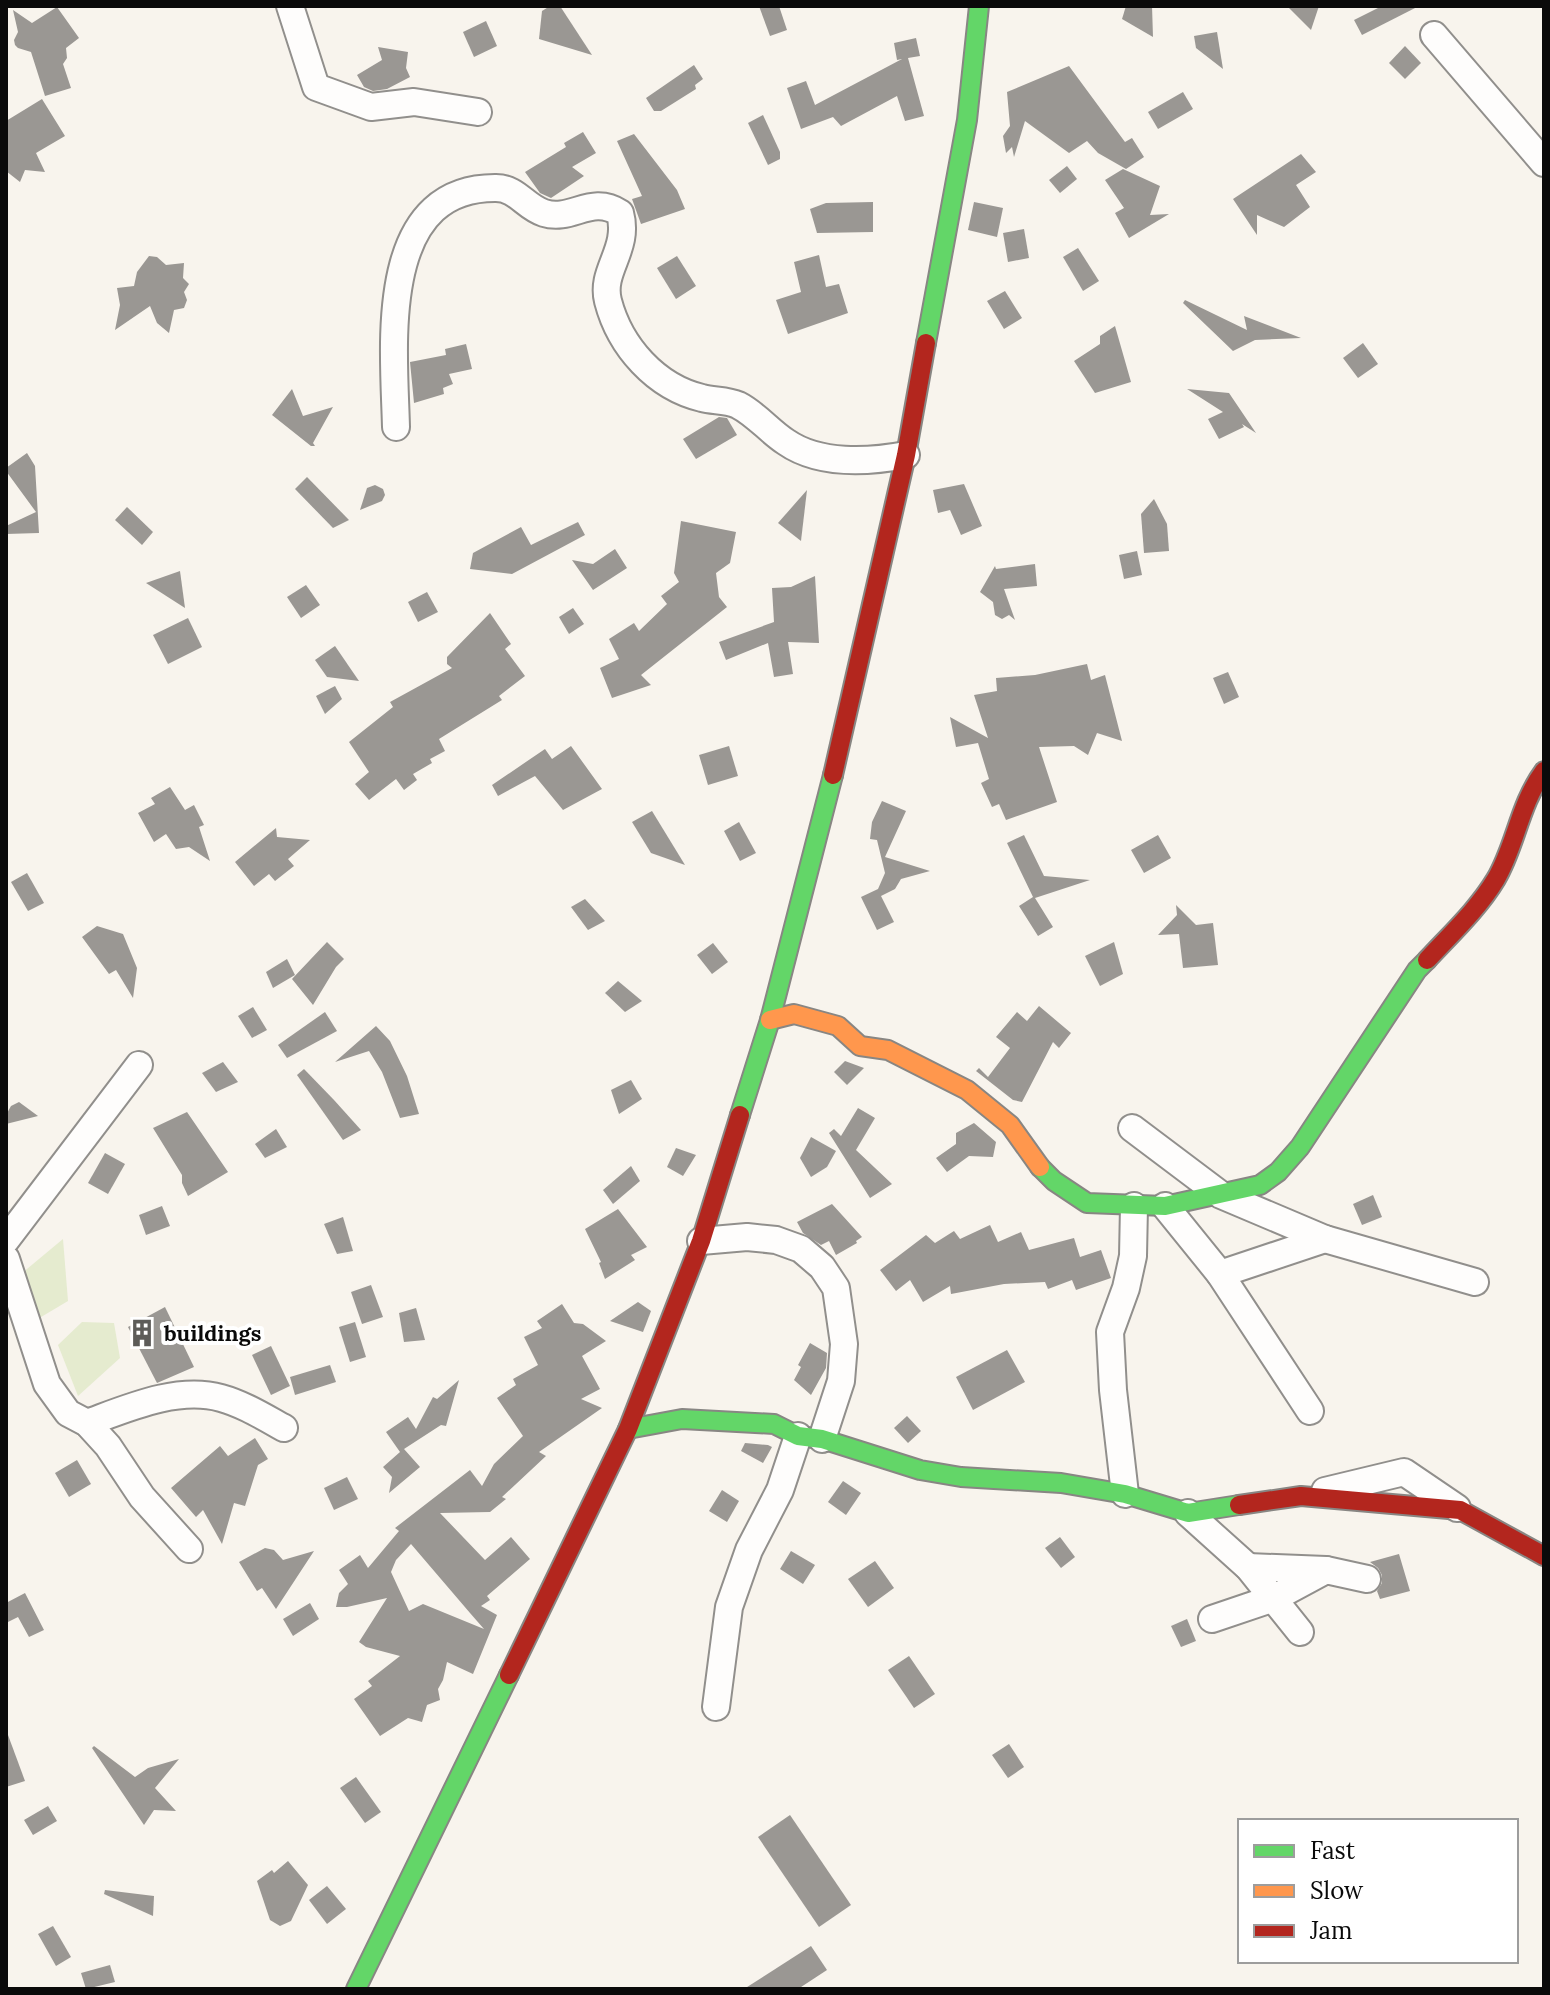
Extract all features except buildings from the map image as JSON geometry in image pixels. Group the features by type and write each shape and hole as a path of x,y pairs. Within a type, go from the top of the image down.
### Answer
{"main road":[{"path":"356,1989 628,1429 701,1241 770,1020 818,840 906,455 967,120 979,6"},
{"path":"770,1020 794,1014 838,1026 860,1046 888,1050 929,1068 994,1110 1019,1135 1039,1166 1087,1203 1165,1206 1260,1185 1278,1172 1300,1147 1417,970 1475,908 1497,877 1530,790 1544,771"},
{"path":"628,1429 682,1419 774,1424 810,1438 920,1470 1005,1481 1061,1483 1125,1494 1188,1513 1301,1496"},
{"path":"1460,1510 1544,1556"}],"street":[{"path":"290,6 316,87 371,107 414,102 478,112"},
{"path":"1434,35 1544,163"},
{"path":"396,427 396,317 400,270 405,253 426,216 443,201 464,193 495,188 519,195 545,213 562,214 599,204 610,206 620,213 624,229 618,257 608,274 607,299 620,335 648,370 676,390 735,404 754,415 790,445 816,454 848,461 906,455"},
{"path":"6,1240 139,1065"},
{"path":"1132,1128 1221,1195 1325,1239 1475,1282"},
{"path":"1125,1494 1110,1332 1126,1288 1133,1256 1134,1206"},
{"path":"1165,1206 1220,1274 1310,1411"},
{"path":"701,1241 747,1237 776,1240 801,1249 822,1267 836,1288 844,1344 841,1381 749,1550 729,1607 716,1707"},
{"path":"1220,1274 1325,1239"},
{"path":"6,1259 47,1384 68,1413 87,1423 108,1446 142,1497 189,1549"},
{"path":"87,1423 138,1404 192,1394 220,1398 250,1409 284,1428"},
{"path":"1301,1496 1404,1472 1460,1510"},
{"path":"1188,1513 1248,1567 1300,1632"},
{"path":"1248,1567 1326,1570 1367,1579"},
{"path":"1212,1619 1274,1598 1326,1570"}],"green space":[{"path":"63,1239 68,1301 31,1323 21,1274"},
{"path":"82,1322 114,1323 120,1358 78,1396 58,1345"}],"traffic: fast":[{"path":"926,343 967,120 979,6"},
{"path":"740,1115 770,1020 833,775"},
{"path":"1040,1167 1054,1181 1087,1203 1165,1206 1260,1185 1278,1172 1300,1147 1417,970 1427,960"},
{"path":"628,1429 682,1419 774,1424 798,1436 822,1439 920,1470 961,1477 1061,1483 1125,1494 1188,1513 1239,1505"},
{"path":"356,1989 509,1675"}],"traffic: slow":[{"path":"770,1020 794,1014 838,1026 860,1046 888,1050 967,1090 1010,1125 1040,1167"}],"traffic: jam":[{"path":"833,775 906,455 926,343"},
{"path":"1427,960 1473,911 1496,879 1529,797 1544,771"},
{"path":"509,1675 628,1429 701,1241 740,1115"},
{"path":"1239,1505 1301,1496 1460,1510 1544,1556"}],"place":[{"name":"buildings","path":"142,1333"}]}
